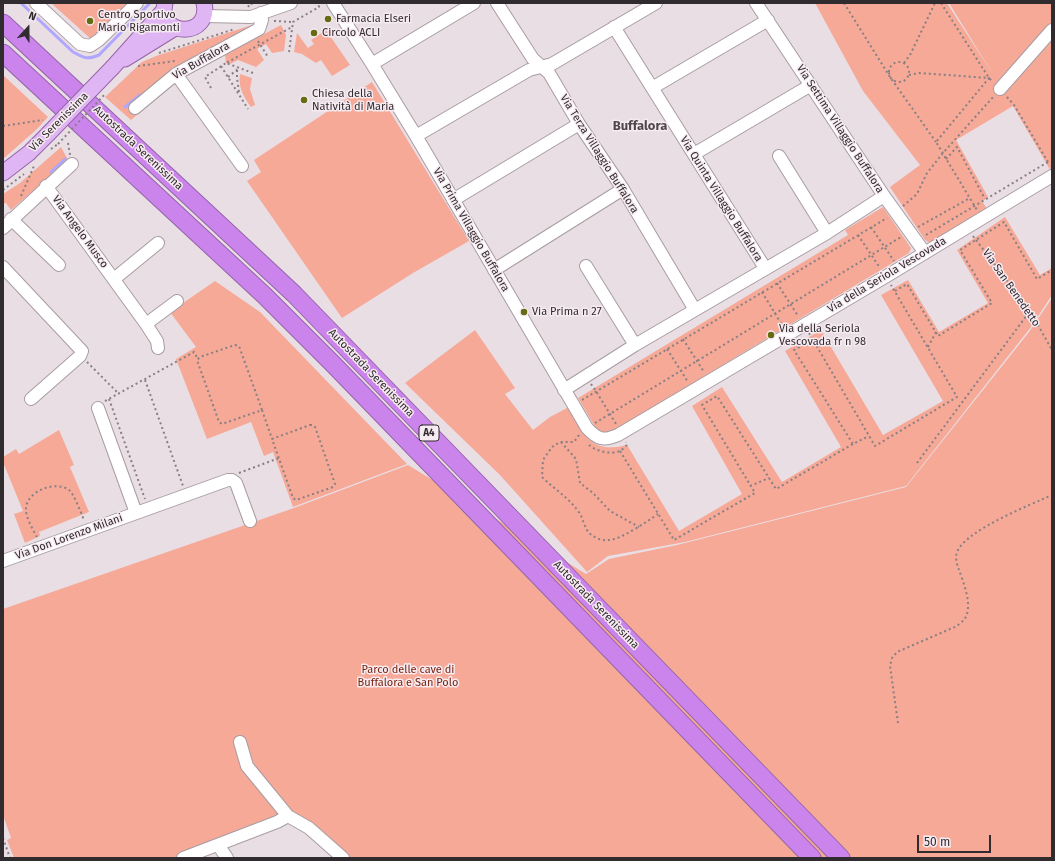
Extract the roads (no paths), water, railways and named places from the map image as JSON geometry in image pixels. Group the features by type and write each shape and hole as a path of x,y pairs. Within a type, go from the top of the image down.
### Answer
{"highway":[{"name":"Autostrada Serenissima","path":"3,23 294,294 841,858"},
{"name":"Autostrada Serenissima","path":"3,53 259,291 323,353 812,858"}],"main road":[{"name":"Via Serenissima","path":"113,67 175,28 165,17 164,7"},
{"name":"Via Serenissima","path":"3,173 29,153 53,139 164,7"},
{"path":"175,28 189,30 196,27 201,22 204,9"}],"street":[{"path":"36,3 80,44 90,46 99,40 137,3"},
{"path":"204,9 258,17 291,3"},
{"name":"Via Prima Villaggio Buffalora","path":"333,3 416,136 564,390 574,404 582,434 593,435 600,439 608,439 620,434"},
{"path":"372,64 474,3"},
{"name":"Via Terza Villaggio Buffalora","path":"497,3 533,59 549,73 622,189 695,310"},
{"path":"416,136 529,70 552,64 656,3"},
{"name":"Via Settima Villaggio Buffalora","path":"756,3 884,196 902,210 925,253"},
{"name":"Via Buffalora","path":"135,108 176,74 259,29 258,17"},
{"path":"652,88 768,20"},
{"name":"Via Quinta Villaggio Buffalora","path":"614,27 765,268"},
{"path":"1000,89 1052,30"},
{"path":"176,74 242,166"},
{"path":"694,154 811,86"},
{"path":"453,200 580,124"},
{"path":"779,156 827,233"},
{"path":"59,266 7,224 46,186 72,164"},
{"name":"Via della Seriola Vescovada","path":"620,434 886,277 982,218 1051,171"},
{"name":"Via Angelo Musco","path":"46,186 114,278 158,344"},
{"path":"494,270 622,189"},
{"path":"564,390 635,345 827,233 884,196"},
{"name":"Via Angelo Musco","path":"114,278 154,247"},
{"path":"586,266 635,345"},
{"path":"3,267 81,349 81,354 31,399"},
{"path":"146,324 177,301"},
{"name":"Via Don Lorenzo Milani","path":"101,405 136,513"},
{"name":"Via Don Lorenzo Milani","path":"3,561 228,480 232,480 236,483 250,521"},
{"path":"240,742 247,766 288,816 308,828 343,858"},
{"path":"183,858 277,822 288,816"},
{"path":"218,845 227,858"}],"waterway":[{"path":"21,3 73,52 88,58 99,55 150,3"},
{"path":"125,107 140,95"},
{"path":"51,172 65,159"}],"place":[{"name":"Farmacia Elseri","path":"328,19"},
{"name":"Centro Sportivo Mario Rigamonti","path":"90,21"},
{"name":"Circolo ACLI","path":"314,33"},
{"name":"Chiesa della Natività di Maria","path":"304,100"},
{"name":"Via Prima n 27","path":"524,312"},
{"name":"Via della Seriola Vescovada fr n 98","path":"771,335"}],"district":[{"name":"Buffalora","path":"640,126"}],"park label":[{"name":"Parco delle cave di Buffalora e San Polo","path":"408,676"}]}
